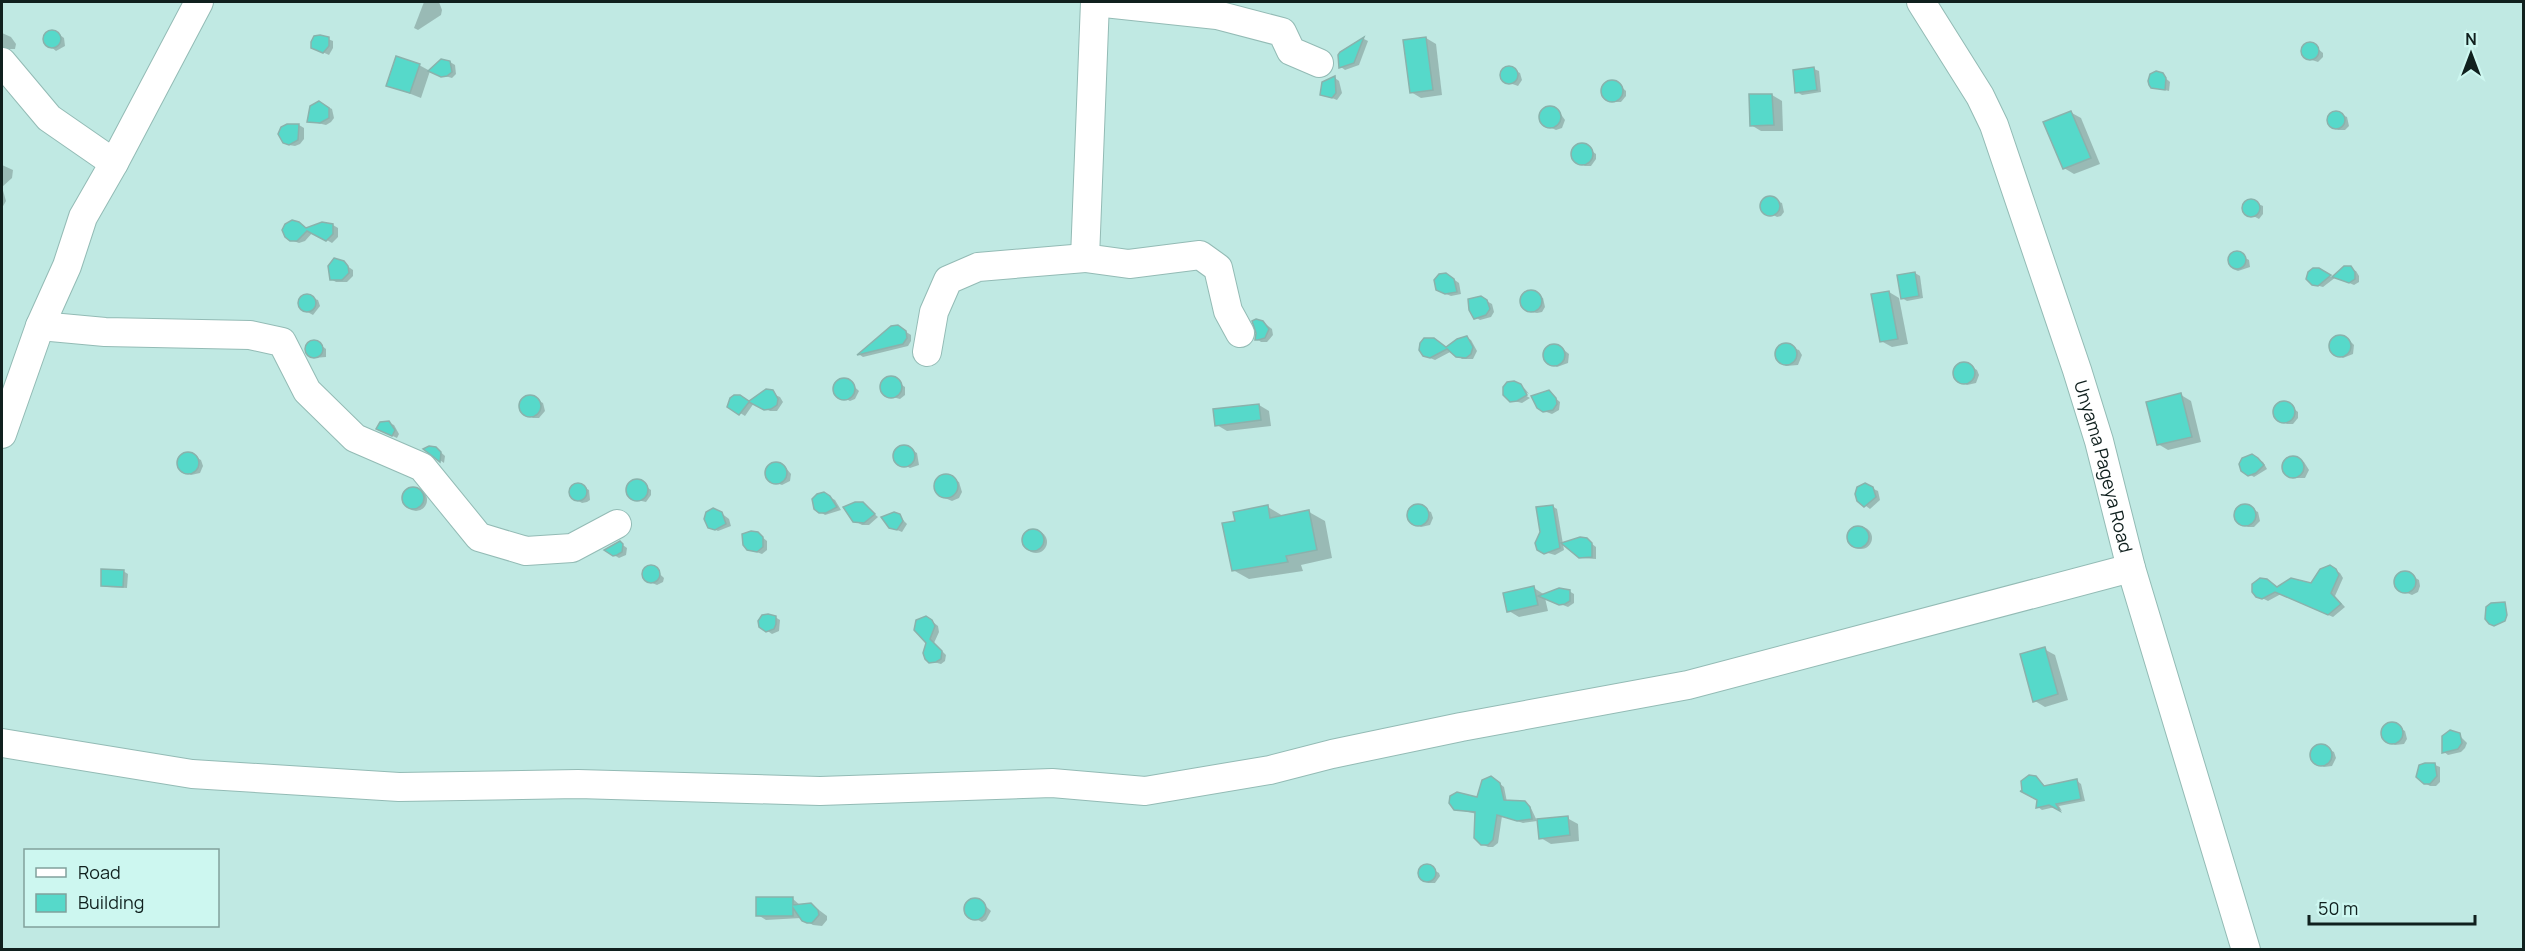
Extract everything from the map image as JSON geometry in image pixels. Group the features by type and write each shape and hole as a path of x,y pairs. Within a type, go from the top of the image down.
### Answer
{"street":[{"path":"2,434 40,326 67,266 83,217 199,2"},
{"path":"1085,258 1095,2 1217,15 1282,32 1291,51 1319,63"},
{"name":"Unyama Pageya Road","path":"1921,2 1980,96 1994,125 2099,441 2131,568 2246,950"},
{"path":"2,62 50,118 114,163"},
{"path":"927,352 934,312 948,280 978,267 1085,258 1129,264 1200,255 1218,268 1227,311 1240,333"},
{"path":"40,326 105,332 250,334 282,342 307,391 355,438 422,467 479,537 526,551 572,548 617,524"},
{"path":"2,743 192,774 399,787 578,784 820,791 1052,783 1145,791 1270,770 1332,754 1461,727 1688,685 2131,568"}],"building":[{"path":"48,30 56,30 61,35 59,46 48,48 43,43 43,35"},
{"path":"314,36 329,37 329,46 323,53 311,48"},
{"path":"1364,37 1354,63 1339,68 1338,55 1340,52"},
{"path":"1426,37 1433,90 1410,93 1403,40"},
{"path":"2310,42 2316,45 2319,51 2316,57 2310,60 2304,57 2301,51 2304,45"},
{"path":"396,56 420,64 410,93 386,86"},
{"path":"441,59 450,61 452,72 447,76 441,77 428,71"},
{"path":"1509,66 1515,69 1518,75 1515,81 1509,84 1503,81 1500,75 1503,69"},
{"path":"1814,67 1817,90 1795,93 1793,70"},
{"path":"2156,71 2163,73 2166,78 2165,90 2151,88 2149,85 2150,74"},
{"path":"1335,76 1336,93 1332,98 1320,95 1322,82"},
{"path":"1612,80 1622,87 1623,91 1616,101 1612,102 1602,95 1601,91 1608,81"},
{"path":"1749,94 1772,94 1774,125 1750,126"},
{"path":"319,101 329,108 329,118 320,123 307,122 310,106"},
{"path":"1550,106 1558,109 1561,117 1558,125 1550,128 1542,125 1539,117 1542,109"},
{"path":"2071,111 2091,158 2063,169 2043,122"},
{"path":"2336,111 2342,114 2345,120 2342,126 2336,129 2330,126 2327,120 2330,114"},
{"path":"287,124 299,124 298,140 289,145 283,143 278,134 281,127"},
{"path":"1582,143 1592,150 1593,154 1586,164 1582,165 1572,158 1571,154 1578,144"},
{"path":"1770,196 1777,199 1780,206 1777,213 1770,216 1763,213 1760,206 1763,199"},
{"path":"2251,199 2257,202 2260,208 2257,214 2251,217 2245,214 2242,208 2245,202"},
{"path":"292,220 306,228 322,222 333,224 333,234 326,241 307,231 297,241 290,241 282,230 285,224"},
{"path":"2237,251 2243,254 2246,260 2243,266 2237,269 2231,266 2228,260 2231,254"},
{"path":"334,258 344,261 348,266 349,273 342,280 330,280 328,266"},
{"path":"2344,266 2351,266 2355,272 2355,279 2349,283 2332,277"},
{"path":"2313,268 2319,268 2331,275 2318,286 2312,285 2306,279 2308,272"},
{"path":"1915,272 1919,296 1901,299 1897,275"},
{"path":"1446,273 1454,279 1457,292 1445,294 1436,290 1434,280 1439,274"},
{"path":"1531,290 1541,297 1542,301 1535,311 1531,312 1521,305 1520,301 1527,291"},
{"path":"1889,291 1898,339 1880,342 1871,294"},
{"path":"307,294 313,297 316,303 313,309 307,312 301,309 298,303 301,297"},
{"path":"1481,296 1487,300 1490,309 1486,315 1474,319 1469,310 1468,299"},
{"path":"1256,319 1263,321 1269,329 1265,338 1258,340 1255,340 1256,333 1252,321"},
{"path":"898,325 906,331 907,338 903,344 857,355 891,326"},
{"path":"2340,335 2350,342 2351,346 2344,356 2340,357 2330,350 2329,346 2336,336"},
{"path":"1467,336 1473,347 1471,354 1466,358 1456,357 1447,349 1430,358 1423,356 1419,350 1424,338 1434,338 1446,347 1457,339"},
{"path":"314,340 320,343 323,349 320,355 314,358 308,355 305,349 308,343"},
{"path":"1786,343 1794,346 1797,354 1794,362 1786,365 1778,362 1775,354 1778,346"},
{"path":"1554,344 1562,347 1565,355 1562,363 1554,366 1546,363 1543,355 1546,347"},
{"path":"1964,362 1974,369 1975,373 1968,383 1964,384 1954,377 1953,373 1960,363"},
{"path":"891,376 899,379 902,387 899,395 891,398 883,395 880,387 883,379"},
{"path":"844,378 852,381 855,389 852,397 844,400 836,397 833,389 836,381"},
{"path":"1514,381 1521,384 1527,395 1510,402 1503,395 1503,387 1507,382"},
{"path":"766,389 773,390 778,399 777,405 771,409 764,410 749,402 739,415 727,407 730,398 734,395 740,395 749,401"},
{"path":"1549,390 1556,398 1557,404 1553,410 1543,412 1537,408 1531,396"},
{"path":"2181,393 2192,437 2157,445 2146,402"},
{"path":"530,395 540,402 541,406 534,416 530,417 520,410 519,406 526,396"},
{"path":"2284,401 2294,408 2295,412 2288,422 2284,423 2274,416 2273,412 2280,402"},
{"path":"1259,404 1261,420 1215,426 1213,409"},
{"path":"389,421 395,430 392,436 376,429 380,422"},
{"path":"904,445 912,448 915,456 912,464 904,467 896,464 893,456 896,448"},
{"path":"429,446 436,447 441,452 440,462 423,449"},
{"path":"188,452 198,459 199,463 192,473 188,474 178,467 177,463 184,453"},
{"path":"2252,454 2264,465 2256,473 2248,476 2241,471 2239,464 2242,458"},
{"path":"2293,456 2301,459 2304,467 2301,475 2293,478 2285,475 2282,467 2285,459"},
{"path":"776,462 784,465 787,473 784,481 776,484 768,481 765,473 768,465"},
{"path":"946,474 955,477 958,486 955,495 946,498 937,495 934,486 937,477"},
{"path":"637,479 647,486 648,490 641,500 637,501 627,494 626,490 633,480"},
{"path":"578,483 584,486 587,492 584,498 578,501 572,498 569,492 572,486"},
{"path":"1865,483 1873,487 1876,497 1864,507 1857,501 1855,494 1857,487"},
{"path":"413,487 421,490 424,498 421,506 413,509 405,506 402,498 405,490"},
{"path":"824,492 830,496 837,507 826,513 819,513 814,509 812,499"},
{"path":"855,502 863,502 875,514 864,523 853,522 843,507"},
{"path":"1418,504 1426,507 1429,515 1426,523 1418,526 1410,523 1407,515 1410,507"},
{"path":"2245,504 2253,507 2256,515 2253,523 2245,526 2237,523 2234,515 2237,507"},
{"path":"1268,505 1270,518 1309,510 1317,550 1286,556 1288,562 1232,571 1222,523 1235,521 1233,512"},
{"path":"1553,505 1560,548 1544,554 1537,550 1535,543 1540,532 1536,507"},
{"path":"713,508 722,512 726,524 715,530 708,528 704,519 706,512"},
{"path":"894,512 900,514 903,521 897,530 889,528 881,517"},
{"path":"1858,526 1866,529 1869,537 1866,545 1858,548 1850,545 1847,537 1850,529"},
{"path":"1033,529 1043,536 1044,540 1037,550 1033,551 1023,544 1022,540 1029,530"},
{"path":"751,531 758,532 763,537 763,547 757,552 747,550 743,545 742,534"},
{"path":"1580,537 1587,538 1592,543 1592,557 1579,558 1561,543"},
{"path":"620,541 623,544 622,552 617,555 613,556 604,550"},
{"path":"651,565 657,568 660,574 657,580 651,583 645,580 642,574 645,568"},
{"path":"2330,565 2339,575 2331,593 2341,604 2328,615 2275,592 2262,599 2256,597 2252,592 2252,584 2260,578 2267,579 2277,587 2291,578 2311,583 2320,569"},
{"path":"101,569 124,570 123,587 101,586"},
{"path":"2405,571 2413,574 2416,582 2413,590 2405,593 2397,590 2394,582 2397,574"},
{"path":"1534,586 1538,605 1507,612 1503,593"},
{"path":"1559,588 1570,590 1570,601 1565,604 1559,605 1538,596"},
{"path":"2505,602 2507,615 2505,621 2494,626 2489,624 2485,619 2486,607 2491,603"},
{"path":"762,615 776,616 776,624 774,629 766,632 759,627 758,621"},
{"path":"926,616 935,626 930,639 942,651 941,659 929,663 923,653 926,643 914,630 916,620"},
{"path":"2045,647 2058,694 2033,702 2020,654"},
{"path":"2392,722 2402,729 2403,733 2396,743 2392,744 2382,737 2381,733 2388,723"},
{"path":"2450,730 2460,733 2462,743 2458,749 2442,753 2442,736"},
{"path":"2321,744 2329,747 2332,755 2329,763 2321,766 2313,763 2310,755 2313,747"},
{"path":"2435,763 2437,776 2430,784 2424,784 2416,777 2419,765"},
{"path":"2029,775 2036,776 2044,786 2077,779 2081,799 2056,804 2060,811 2049,805 2036,808 2037,800 2020,791 2022,791 2021,781"},
{"path":"1491,776 1500,783 1504,800 1525,801 1530,807 1532,819 1517,821 1497,815 1493,840 1488,845 1481,845 1474,838 1475,812 1454,810 1449,803 1450,796 1457,792 1477,797 1482,780"},
{"path":"1568,816 1570,835 1539,839 1537,819"},
{"path":"1427,864 1433,867 1436,873 1433,879 1427,882 1421,879 1418,873 1421,867"},
{"path":"756,897 793,897 793,905 811,903 818,910 819,915 812,923 802,921 793,908 793,916 756,916"},
{"path":"975,898 983,901 986,909 983,917 975,920 967,917 964,909 967,901"}]}
